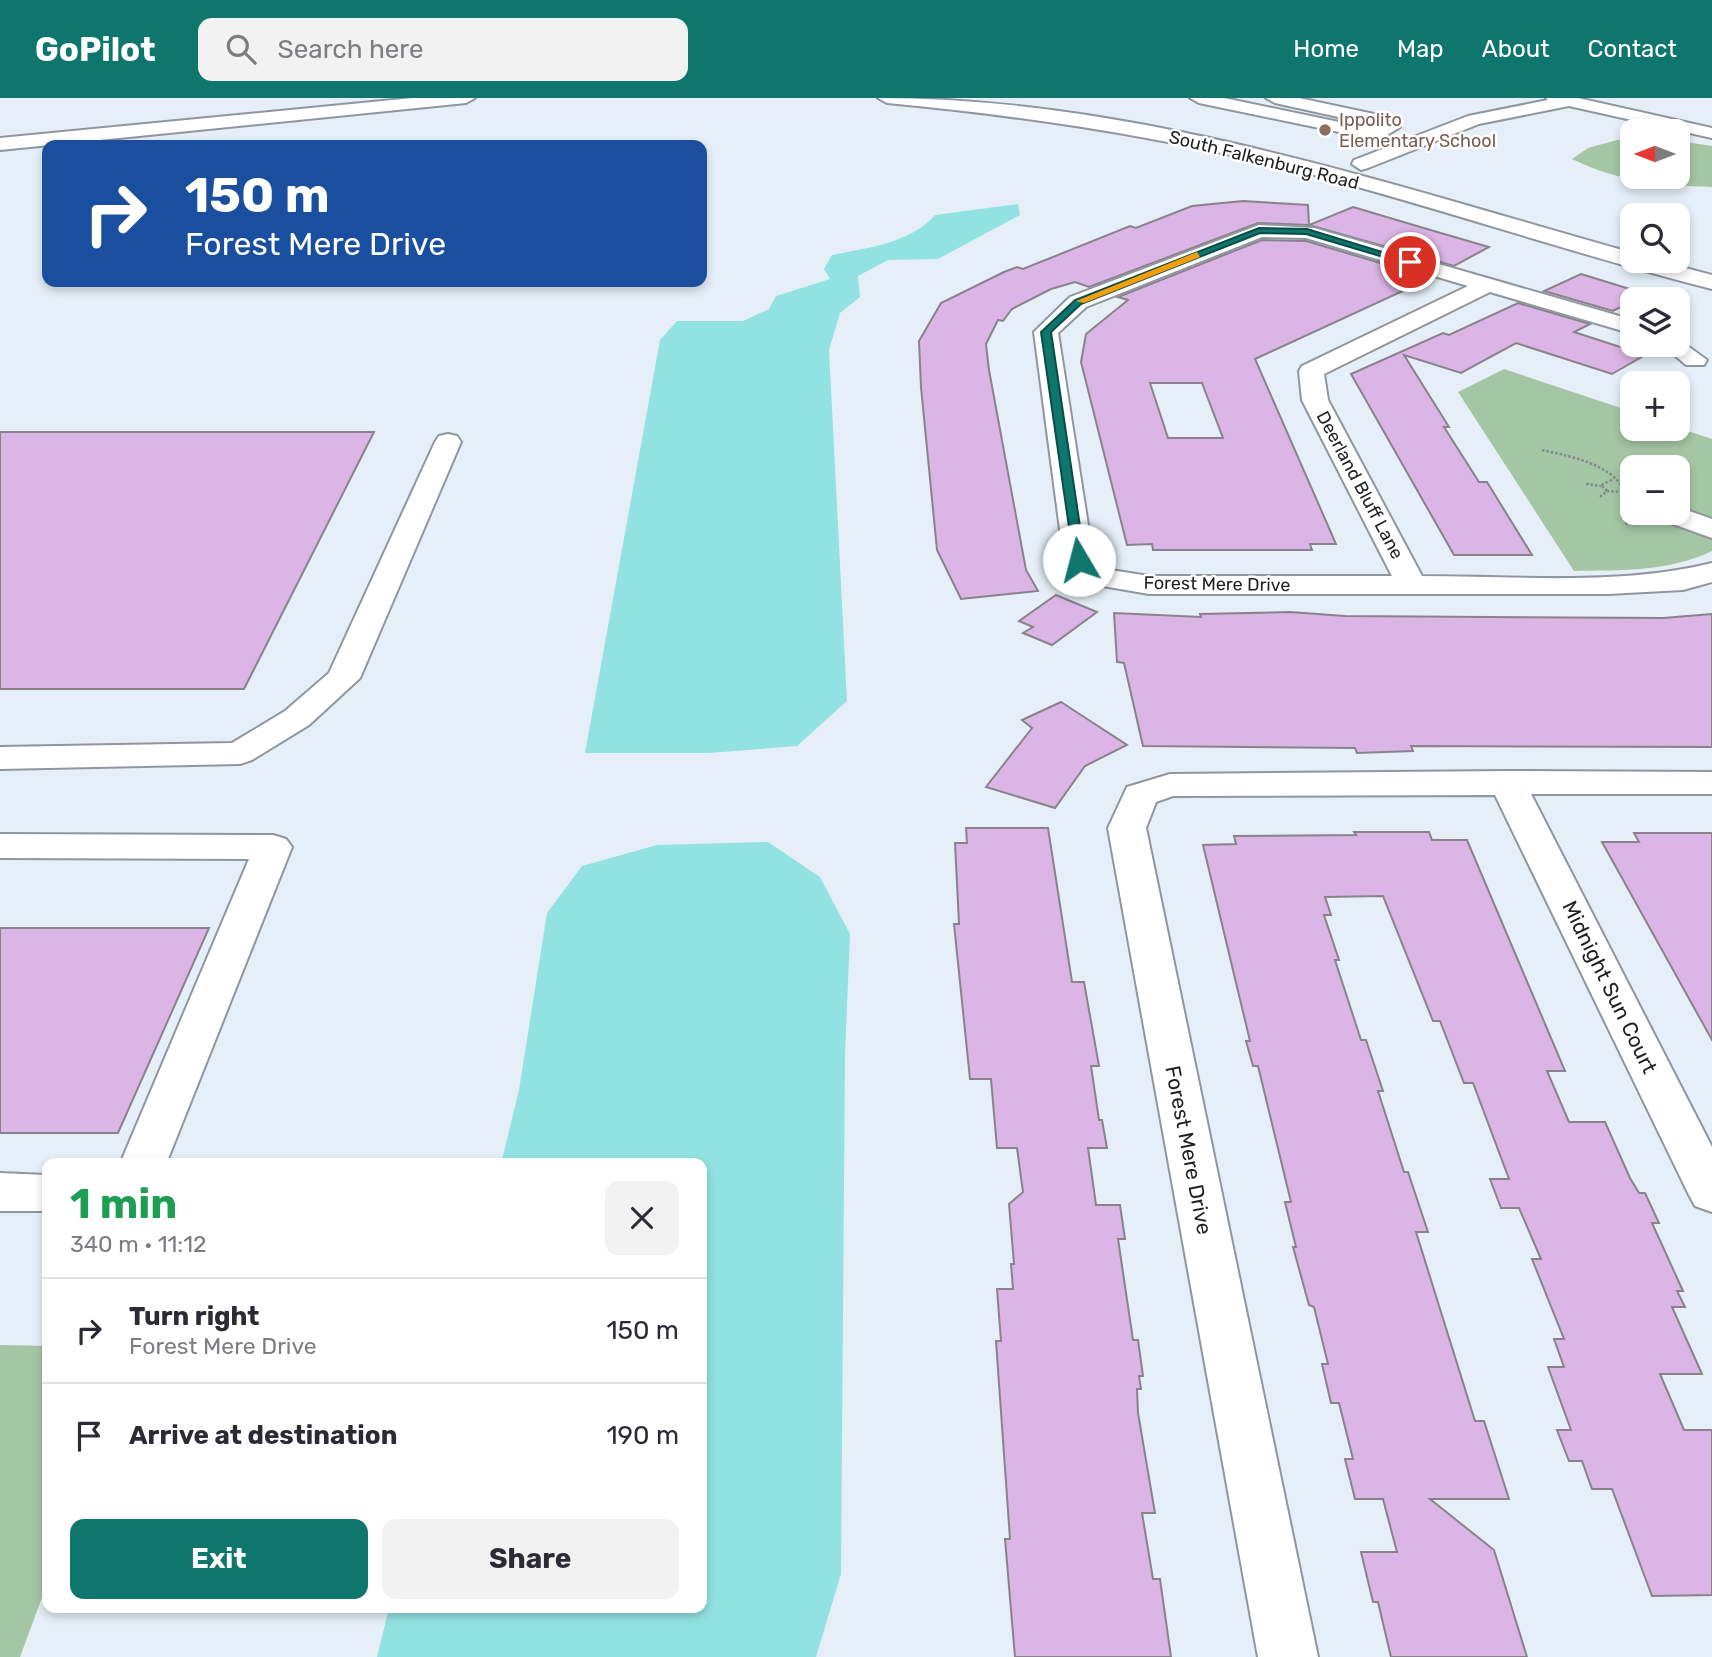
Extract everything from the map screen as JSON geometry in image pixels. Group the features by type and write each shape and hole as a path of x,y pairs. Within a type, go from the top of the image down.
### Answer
{"street":[{"path":"0,126 359,98"},
{"path":"0,144 466,98"},
{"name":"South Falkenburg Road","path":"887,98 940,102 1077,120 1186,140 1352,176 1620,245"},
{"name":"South Falkenburg Road","path":"969,98 1064,104 1204,135 1620,256"},
{"path":"1199,98 1363,132 1378,133 1391,127 1387,122 1275,98"},
{"path":"1352,176 1474,120 1566,99 1651,119"},
{"path":"1352,176 1566,99"},
{"path":"940,102 1028,111 1064,104"},
{"path":"1690,119 1700,115"},
{"path":"1690,128 1712,133"},
{"name":"Forest Mere Drive","path":"1620,323 1307,232 1259,231 1078,302 1046,332 1079,560 1102,578 1149,585 1608,585 1683,581 1712,572"},
{"path":"1690,264 1712,270"},
{"name":"South Falkenburg Road","path":"1680,273 1712,282"},
{"name":"Deerland Bluff Lane","path":"1412,585 1315,400 1311,371 1488,285"},
{"path":"1690,356 1695,360"},
{"path":"0,758 240,753 297,718 343,678 448,442"},
{"path":"1690,524 1712,528"},
{"name":"Midnight Sun Court","path":"1507,782 1712,1193"},
{"name":"Forest Mere Drive","path":"1288,1657 1127,828 1140,795 1170,785 1712,783"},
{"path":"0,846 273,847 145,1158"},
{"path":"0,1192 42,1193"}],"path":[{"path":"1542,450 1592,465 1620,484"},
{"path":"1601,486 1614,479"},
{"path":"1586,484 1601,486 1607,491 1620,492"},
{"path":"1600,497 1607,491"}],"green space":[{"path":"1620,140 1620,176 1572,159 1588,148"},
{"path":"1690,143 1712,146 1712,187 1690,186"},
{"path":"1504,369 1620,408 1620,441 1690,441 1690,432 1712,439 1712,551 1696,558 1662,566 1574,571 1458,392"},
{"path":"0,1345 42,1346 42,1598 20,1657 0,1657"}],"water":[{"path":"1018,204 1020,215 938,259 888,260 858,276 860,297 840,313 829,350 847,701 797,746 709,753 585,753 660,340 677,321 743,321 769,309 776,296 830,279 824,269 832,255 874,247 901,238 914,232 935,215"},
{"path":"768,842 820,877 850,934 845,1055 841,1574 816,1657 377,1657 388,1613 707,1613 707,1158 502,1158 519,1090 547,913 582,866 657,845"}],"building":[{"path":"1243,201 1308,205 1309,225 1258,223 1089,287 1075,282 1051,289 1012,309 1003,321 998,320 986,344 989,370 1026,570 1038,591 961,599 937,550 921,387 919,341 941,303 1004,272 1017,267 1023,269 1130,226 1136,228 1192,206"},
{"path":"1353,207 1489,247 1454,266 1309,225"},
{"path":"1262,240 1306,241 1431,278 1255,359 1336,544 1310,544 1312,550 1153,550 1152,544 1127,545 1081,362 1086,334 1128,300 1118,297","holes":["1150,383 1202,383 1223,438 1168,438"]},
{"path":"1581,274 1623,287 1620,287 1620,307 1613,311 1544,291"},
{"path":"1518,303 1590,324 1574,332 1620,347 1620,357 1642,357 1612,374 1516,343 1461,373 1404,355 1449,427 1444,427 1479,482 1487,482 1532,555 1454,555 1351,374 1443,333 1449,335"},
{"path":"0,432 374,432 244,689 0,689"},
{"path":"1056,595 1097,612 1052,645 1023,633 1033,627 1019,621"},
{"path":"1290,612 1345,616 1663,618 1712,614 1712,747 1411,746 1413,751 1357,753 1355,748 1143,746 1124,663 1117,662 1114,613 1201,617 1200,614"},
{"path":"1061,702 1127,745 1085,766 1055,808 986,787 1032,728 1022,720"},
{"path":"966,828 1048,828 1072,982 1084,982 1099,1066 1091,1066 1099,1120 1102,1120 1107,1148 1088,1148 1096,1205 1120,1205 1125,1239 1118,1239 1133,1340 1138,1340 1143,1376 1139,1376 1141,1389 1137,1389 1138,1413 1155,1513 1142,1513 1153,1579 1160,1579 1171,1657 1015,1657 1005,1539 1010,1539 996,1341 1001,1341 997,1289 1013,1289 1011,1264 1014,1264 1009,1204 1023,1192 1017,1148 997,1148 991,1079 970,1079 954,924 959,924 955,843 967,843"},
{"path":"1354,832 1429,832 1432,840 1467,840 1565,1071 1547,1071 1569,1122 1605,1122 1630,1178 1639,1193 1645,1193 1659,1223 1652,1223 1683,1291 1677,1291 1685,1307 1672,1307 1702,1374 1660,1374 1684,1430 1712,1430 1712,1595 1652,1596 1612,1489 1592,1489 1582,1461 1569,1461 1557,1430 1571,1430 1548,1367 1564,1367 1554,1339 1564,1339 1532,1259 1541,1259 1519,1208 1501,1208 1490,1179 1509,1179 1473,1083 1464,1083 1440,1021 1433,1021 1383,896 1325,897 1331,915 1324,915 1339,960 1335,960 1361,1040 1366,1040 1383,1091 1378,1091 1404,1172 1408,1172 1428,1232 1416,1232 1475,1421 1484,1421 1509,1499 1430,1499 1494,1550 1527,1657 1391,1657 1378,1602 1373,1602 1361,1552 1397,1552 1383,1499 1355,1499 1345,1459 1353,1459 1339,1403 1331,1403 1322,1364 1328,1364 1314,1307 1309,1305 1293,1247 1296,1247 1285,1202 1291,1202 1258,1066 1253,1066 1246,1041 1250,1041 1203,845 1236,844 1234,836 1356,835"},
{"path":"1634,833 1712,833 1712,1040 1602,842 1639,842"},
{"path":"0,928 209,928 118,1133 0,1133"}],"slow traffic":[{"path":"1081,301 1197,255"}],"place":[{"name":"Ippolito Elementary School","path":"1325,130"}],"route":[{"path":"1079,560 1046,332 1078,302 1259,231 1307,232 1410,262"}]}
